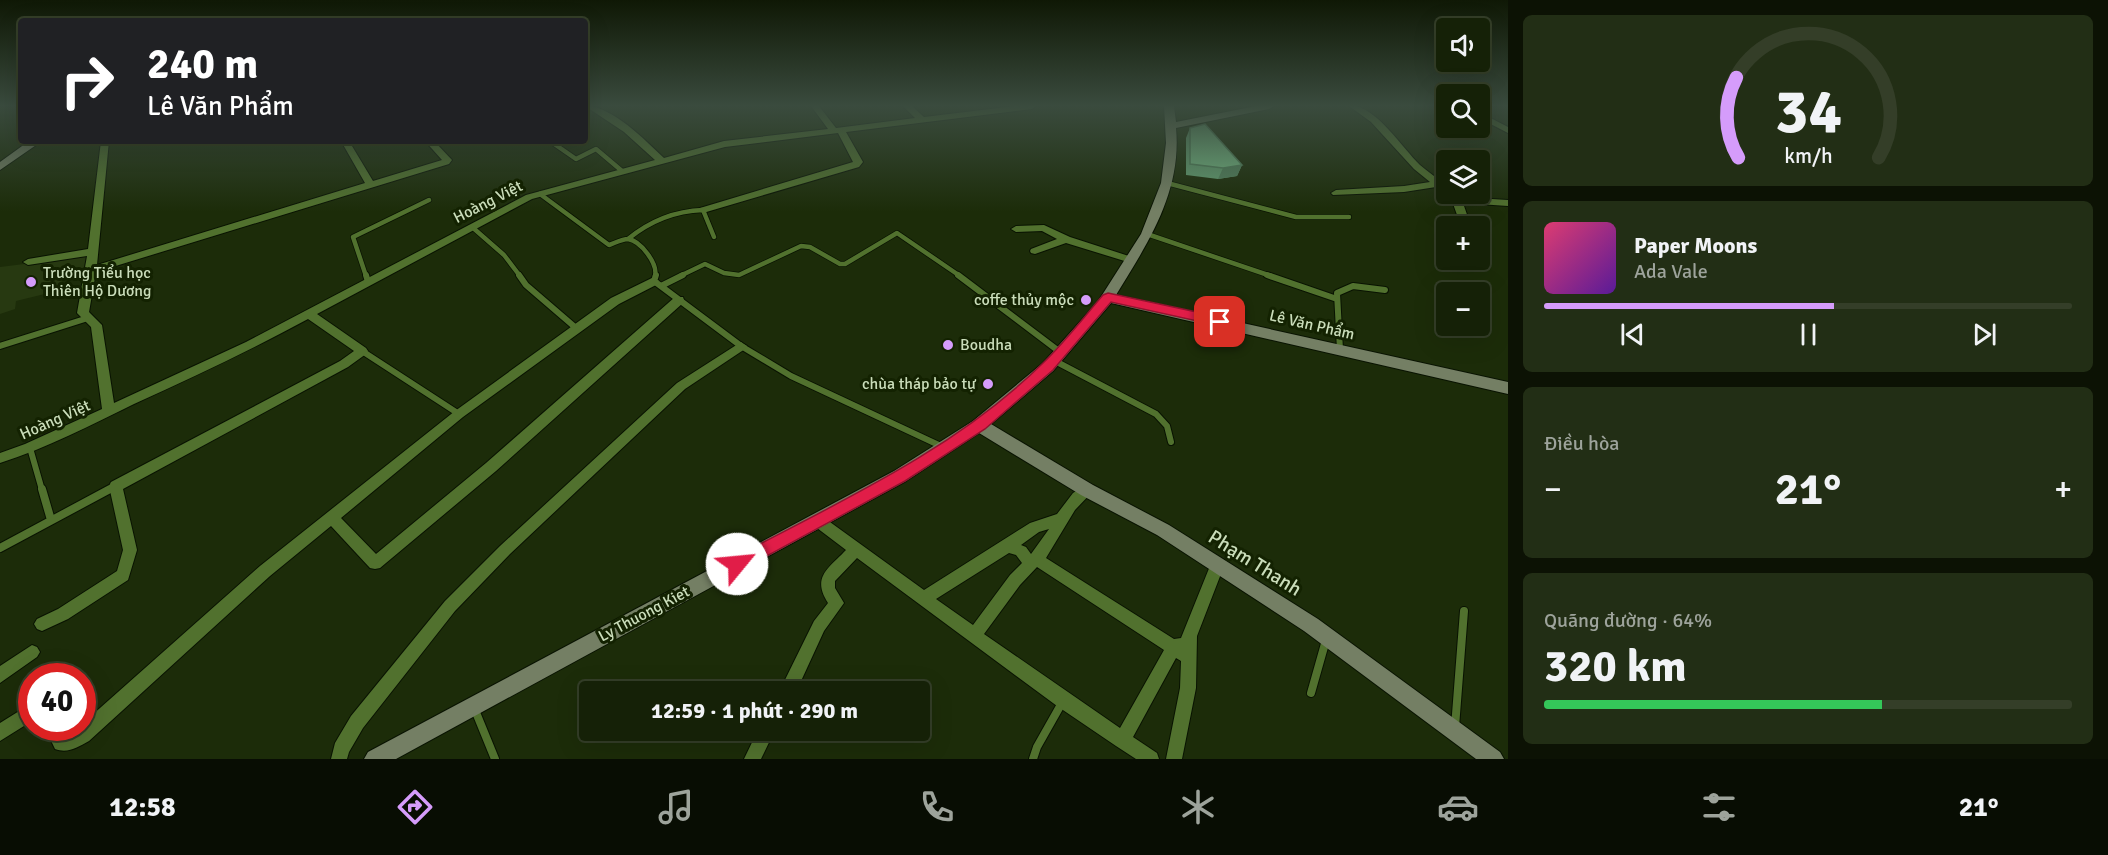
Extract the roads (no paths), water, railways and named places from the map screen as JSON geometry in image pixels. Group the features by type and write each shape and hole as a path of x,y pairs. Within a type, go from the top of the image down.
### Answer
{"street":[{"path":"641,141 661,160"},
{"name":"Hoàng Việt","path":"0,458 30,448 109,412 310,315 472,227 540,194 661,160 724,144 745,141"},
{"path":"703,210 856,165 858,162 844,141"},
{"name":"Ly Thuong Kiet","path":"375,759 900,476 980,425 1058,357 1108,298 1147,234 1167,183 1172,141"},
{"path":"1393,141 1411,161 1436,182"},
{"path":"0,167 32,144"},
{"path":"105,144 91,270 83,313 96,326 99,337 109,412"},
{"path":"347,144 371,185"},
{"path":"91,270 446,162 447,160 432,144"},
{"path":"1336,193 1436,187"},
{"path":"1490,200 1508,202"},
{"path":"1016,229 1044,228 1066,239 1131,260"},
{"path":"1035,251 1066,239"},
{"path":"28,262 93,252"},
{"path":"96,723 265,571 459,414 615,301 658,284"},
{"name":"Lê Văn Phẩm","path":"1108,298 1508,388"},
{"path":"331,517 375,562 508,452 679,300"},
{"path":"42,624 63,614 123,575 126,570 130,550 116,486 344,364 362,351 310,315"},
{"path":"339,759 341,749 357,722 450,606 505,550 604,460 674,392 741,346"},
{"name":"Phạm Thanh","path":"980,425 1087,490 1162,530 1328,637 1493,759"},
{"path":"975,634 1015,580 1034,562 1046,542 1058,530 1060,519 1077,496 1087,490"},
{"path":"924,598 1035,528 1060,519"},
{"path":"818,520 1063,700 1151,759"},
{"path":"1008,546 1021,551 1034,562 1189,657"},
{"path":"792,681 819,627 837,603 828,590 828,579 856,549"},
{"path":"1174,759 1188,688 1189,636 1217,566"},
{"path":"1122,740 1174,647 1189,636"},
{"path":"0,675 32,652"},
{"path":"0,733 18,721"},
{"path":"752,759 761,741"}],"lane":[{"path":"554,144 576,159 596,149 622,171"},
{"path":"1167,183 1296,217 1349,217"},
{"path":"540,194 609,245 628,239 639,229 668,216 691,210 703,210 714,237"},
{"path":"369,282 353,237 429,200"},
{"path":"472,227 504,255 526,285 576,328"},
{"path":"658,284 705,264 724,273 739,275 801,246 810,247 840,264 845,264 897,233 973,285 1058,357 1156,414 1167,426 1171,442"},
{"path":"1147,234 1337,299"},
{"path":"628,239 654,261 658,284 741,346 791,376 944,448"},
{"path":"1340,350 1337,292 1341,288 1350,286 1385,290"},
{"path":"0,346 88,318"},
{"path":"362,351 459,414"},
{"path":"30,448 51,520"},
{"path":"0,548 116,486"},
{"path":"1455,730 1464,611"},
{"path":"1311,693 1328,637"},
{"path":"1033,759 1037,747 1063,700"},
{"path":"473,706 495,759"}],"place":[{"name":"Trường Tiểu học Thiên Hộ Dương","path":"31,282"},
{"name":"coffe thủy mộc","path":"1086,300"},
{"name":"Boudha","path":"948,345"},
{"name":"chùa tháp bảo tự","path":"988,384"}]}
